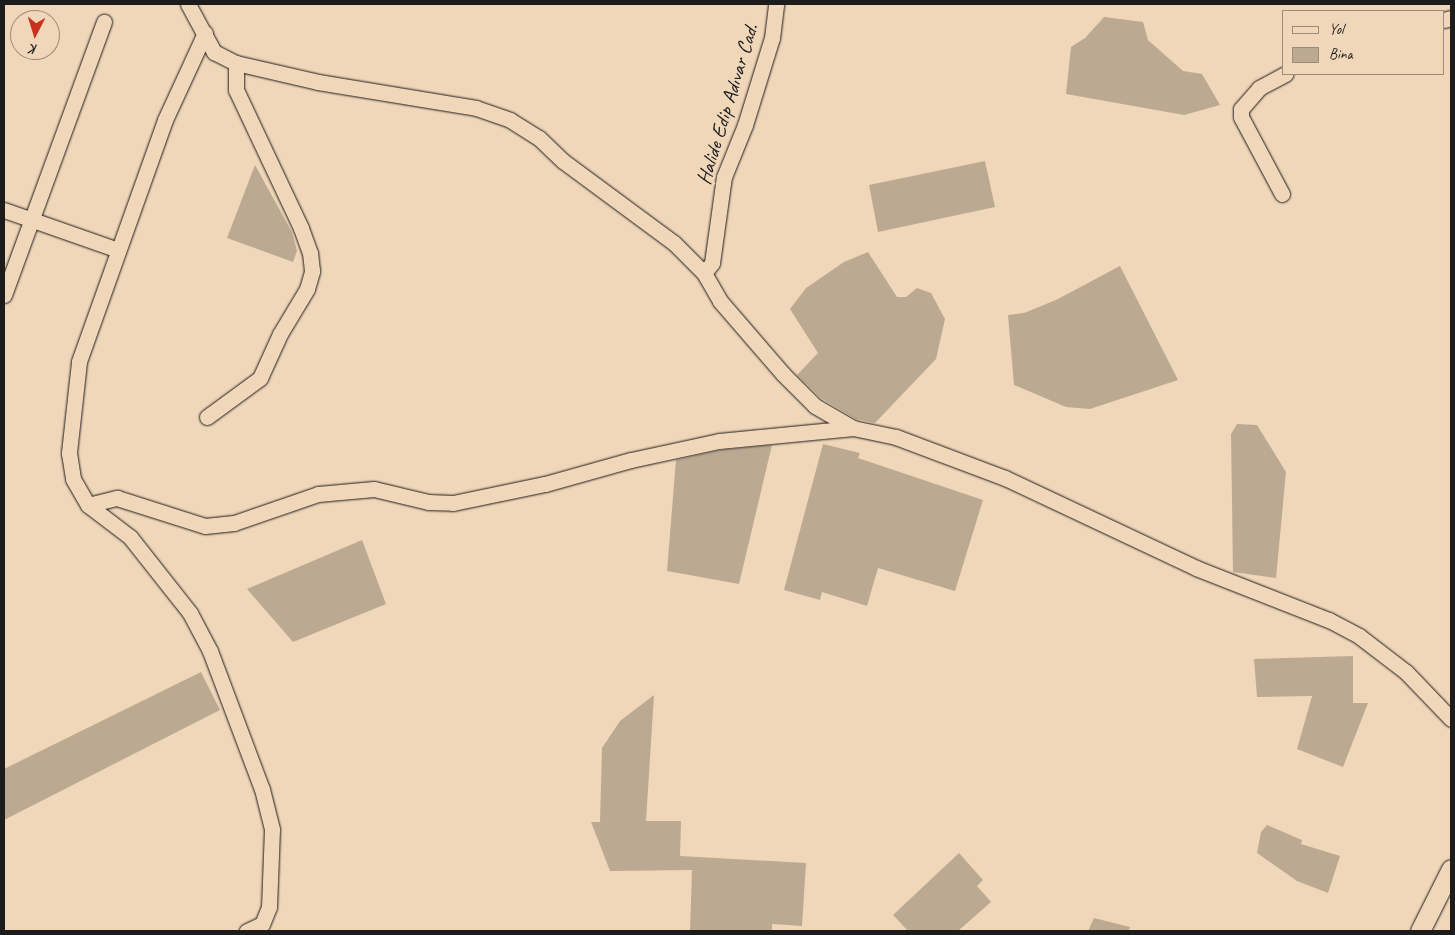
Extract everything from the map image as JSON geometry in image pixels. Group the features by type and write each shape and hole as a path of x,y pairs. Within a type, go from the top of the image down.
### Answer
{"main road":[{"path":"1420,931 1451,869"}],"street":[{"path":"188,4 214,52 236,63 318,82 476,108 510,120 539,138 563,161 674,243 704,273 720,301 783,374 815,406 853,428"},
{"name":"Halide Edip Adıvar Cad.","path":"704,273 712,263 724,177 745,125 772,38 776,4"},
{"path":"4,295 104,22"},
{"path":"205,33 165,120 79,362 69,453 72,479 88,505 130,537 190,613 210,651 255,770 272,829 269,907 262,924 247,931"},
{"path":"207,417 260,378 280,334 307,289 312,271 310,253 301,228 236,90 236,63"},
{"path":"1282,194 1241,117 1241,109 1259,88 1283,75"},
{"path":"4,210 118,250"},
{"path":"88,505 117,498 205,526 234,524 318,494 374,489 428,502 453,503 545,484 631,460 719,441 853,428 896,437 1005,478 1196,568 1329,620 1359,636 1406,672 1451,719"}],"building":[{"path":"1104,17 1143,22 1148,40 1183,71 1202,74 1220,105 1184,115 1066,94 1071,47 1085,38"},
{"path":"985,161 995,207 878,232 869,185"},
{"path":"255,165 292,232 297,251 293,262 227,238"},
{"path":"868,252 897,297 906,297 917,288 931,293 945,319 936,359 875,423 856,419 821,398 797,375 818,353 790,309 806,288 844,262"},
{"path":"1120,266 1178,380 1090,409 1066,407 1014,385 1008,315 1024,313 1056,300"},
{"path":"1237,424 1257,425 1286,472 1276,578 1233,572 1231,434"},
{"path":"823,444 860,453 858,458 983,500 955,591 878,568 867,606 822,592 820,600 784,590"},
{"path":"772,445 739,584 667,571 676,460 720,450"},
{"path":"362,540 386,604 293,642 247,589"},
{"path":"1353,656 1353,703 1368,703 1343,767 1297,749 1312,696 1257,697 1254,659"},
{"path":"201,672 220,710 4,820 4,769"},
{"path":"654,695 646,821 681,821 680,856 806,863 802,926 772,924 772,931 690,931 692,870 610,871 591,822 600,822 602,748 620,721"},
{"path":"1267,825 1302,840 1301,844 1340,856 1328,893 1297,881 1257,853 1261,832"},
{"path":"959,853 983,880 977,886 991,902 958,931 908,931 893,915"},
{"path":"1094,918 1130,927 1129,931 1088,931"}]}
